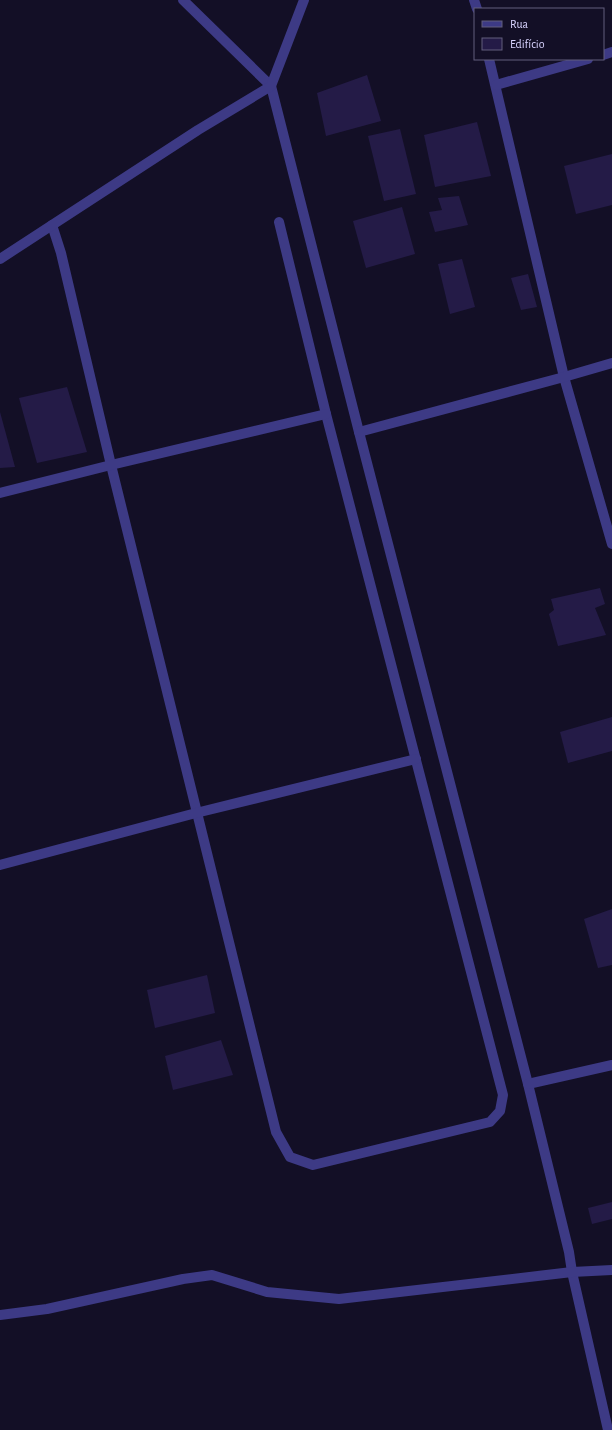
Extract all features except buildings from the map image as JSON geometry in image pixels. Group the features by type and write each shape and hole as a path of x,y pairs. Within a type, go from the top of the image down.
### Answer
{"street":[{"path":"183,0 271,86 528,1084 569,1252 572,1272 608,1430"},
{"path":"0,259 198,130 271,86 304,0"},
{"path":"489,60 564,377 612,544"},
{"path":"496,85 584,60"},
{"path":"52,225 61,253 196,813 276,1132 290,1157 313,1165 490,1122 500,1111 503,1094 326,414 279,222"},
{"path":"359,432 612,363"},
{"path":"0,493 326,414"},
{"path":"0,865 196,813 416,759"},
{"path":"528,1084 612,1064"},
{"path":"0,1315 47,1309 183,1279 212,1275 267,1292 339,1299 572,1272 612,1270"}]}
